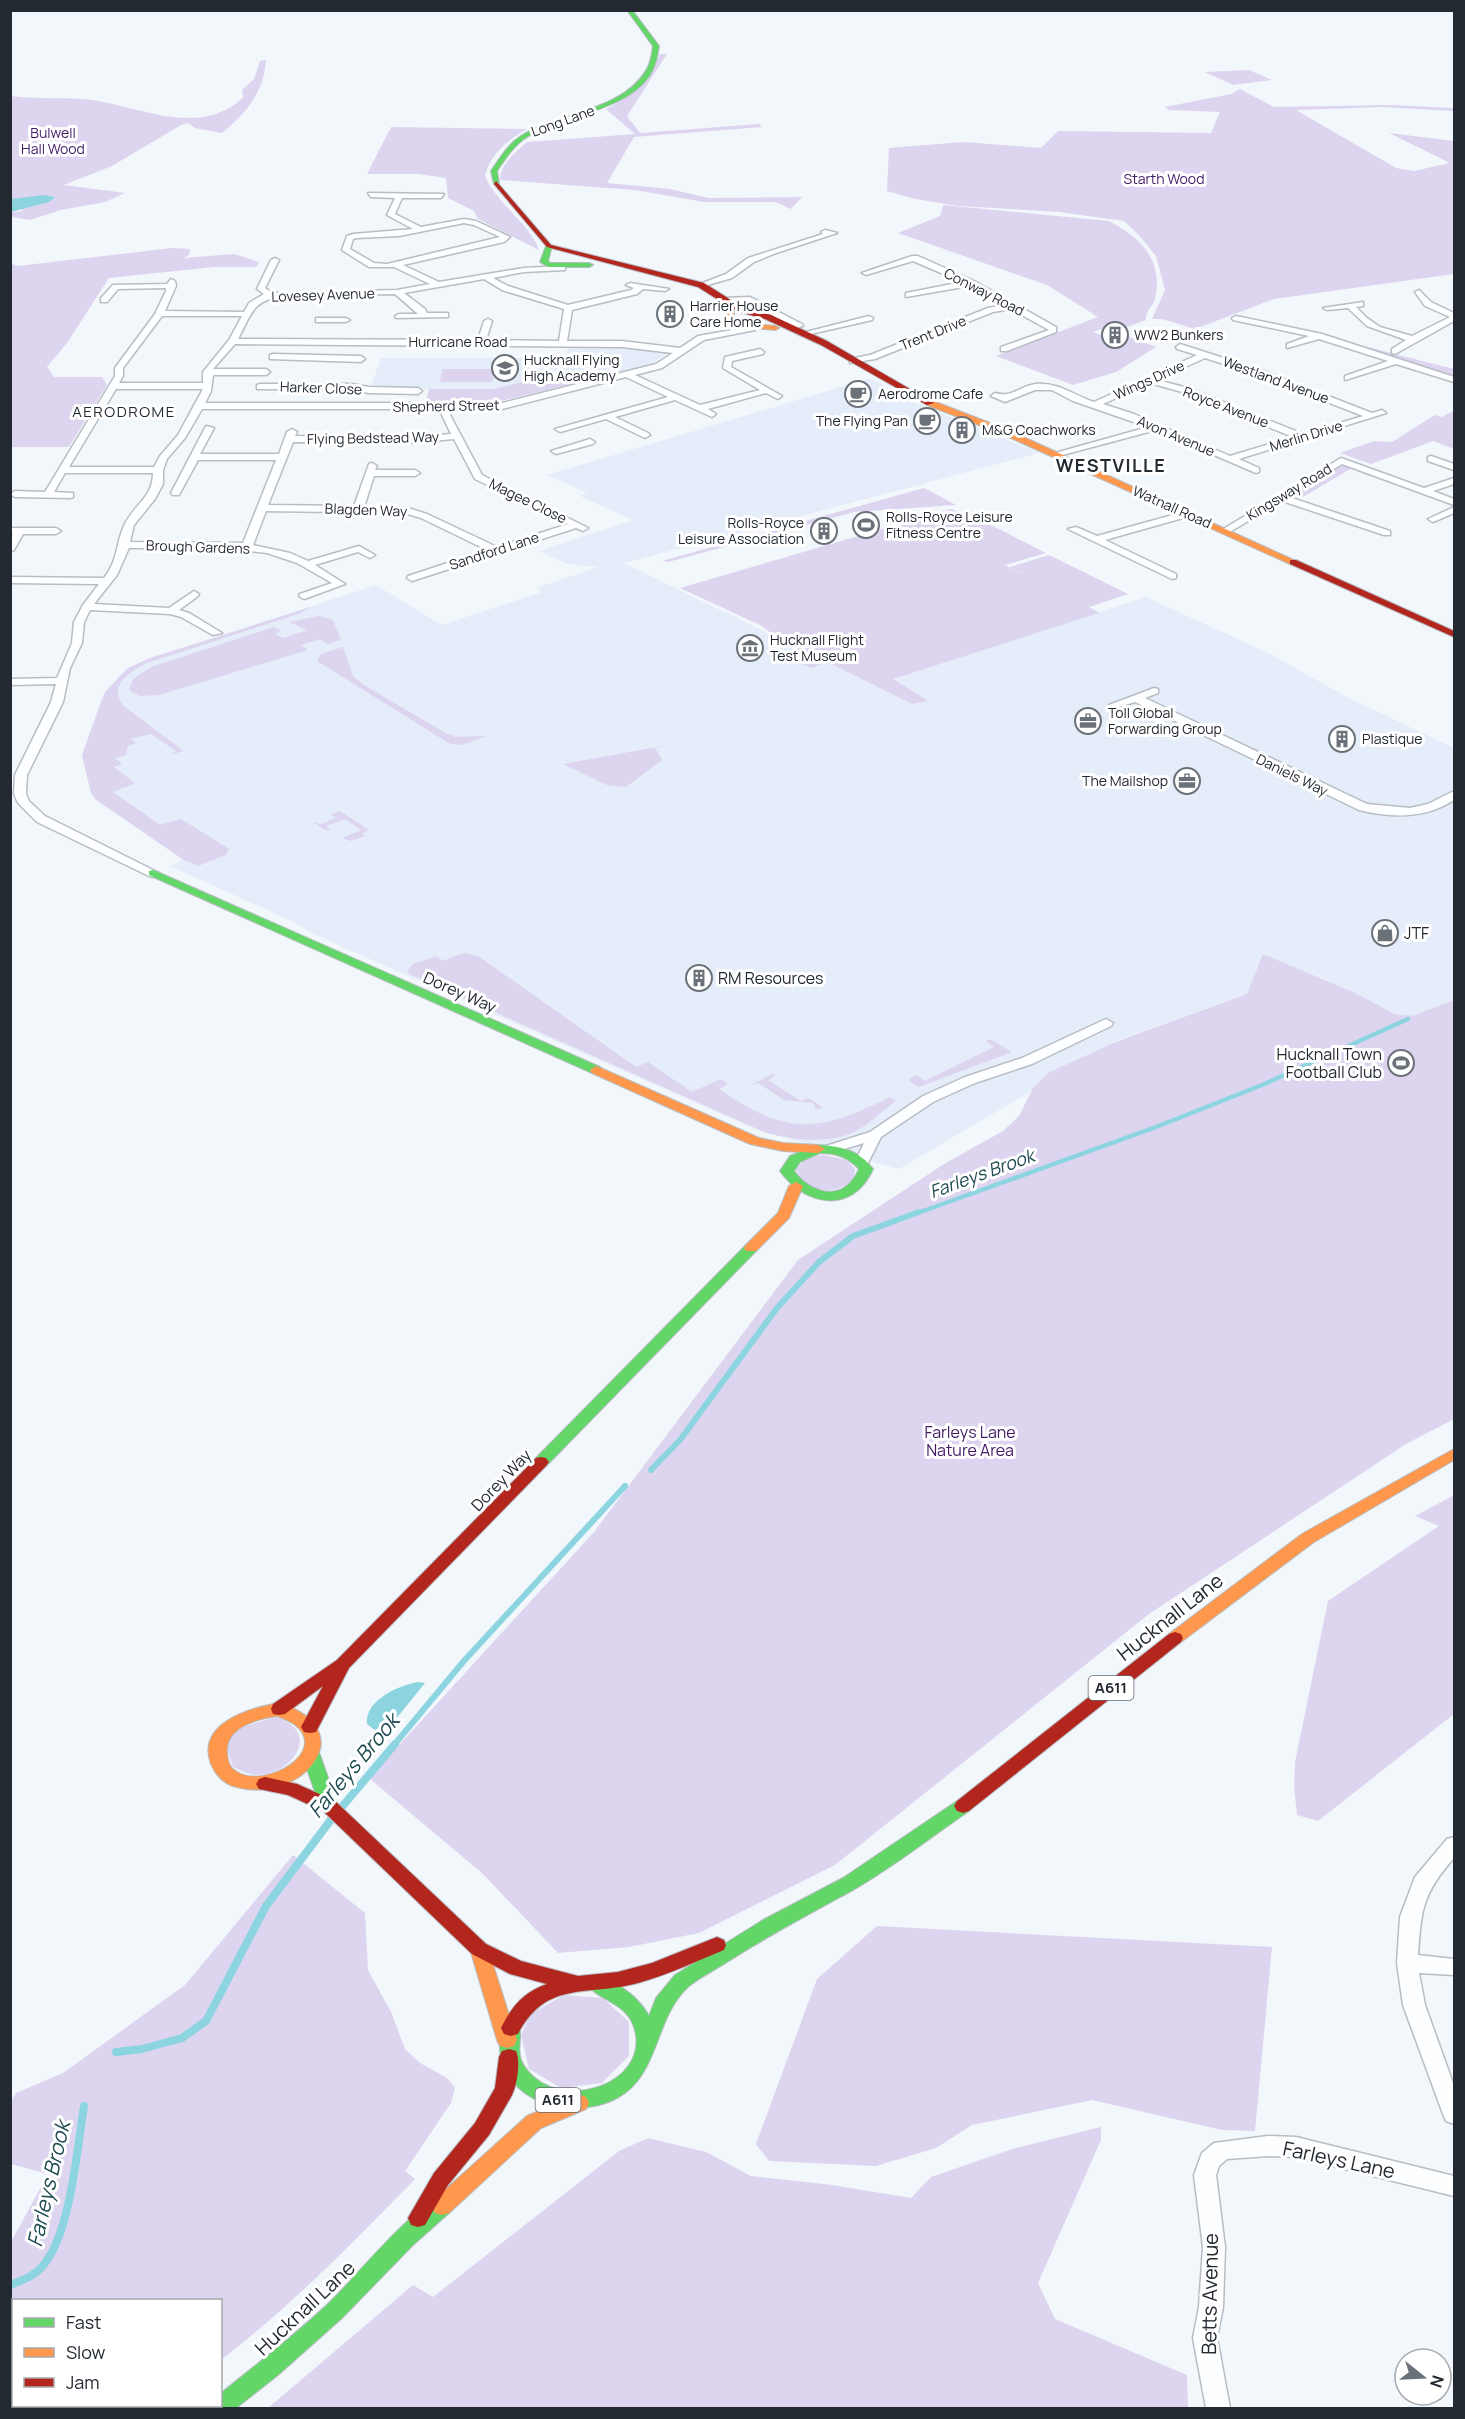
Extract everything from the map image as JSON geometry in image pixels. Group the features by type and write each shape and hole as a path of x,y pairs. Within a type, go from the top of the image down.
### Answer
{"main road":[{"name":"Long Lane","path":"546,251 495,181 494,171 514,144 526,135 610,104 634,89 657,53 656,46 629,10"},
{"name":"Watnall Road","path":"546,251 573,262 616,266 701,285 755,323 798,330"},
{"path":"727,302 730,320"},
{"name":"Watnall Road","path":"730,320 738,326 755,323 770,324 771,319 798,330 918,398 1058,455 1455,634"},
{"name":"Dorey Way","path":"153,873 755,1141 783,1147 825,1149"},
{"name":"Dorey Way","path":"755,1141 787,1171"},
{"path":"825,1149 855,1156 862,1162 866,1177 854,1190 843,1194 818,1195 796,1186 787,1171 796,1157 825,1149"},
{"name":"Dorey Way","path":"279,1710 343,1664 784,1215 796,1186"},
{"name":"Dorey Way","path":"784,1215 843,1194"},
{"name":"Hucknall Lane","path":"220,2409 277,2362 349,2296 411,2230 460,2191 534,2122 584,2101 608,2094 628,2081 641,2062 663,2004 682,1980 770,1925 849,1883 953,1814 1229,1595 1308,1538 1455,1454"},
{"name":"Dorey Way","path":"310,1727 343,1664"},
{"path":"265,1784 293,1774 311,1755 314,1745 310,1727 303,1718 279,1710 263,1710 232,1722 221,1733 216,1746 219,1764 233,1779 248,1784 265,1784 291,1789 329,1806 478,1949 517,1968 571,1982"},
{"path":"311,1755 329,1806"},
{"name":"Hucknall Lane","path":"411,2230 441,2179 482,2129 506,2089 509,2057 507,2040 514,2019 528,2002 547,1989 571,1982 596,1983 649,1972 770,1925"},
{"path":"478,1949 507,2040"},
{"name":"Hucknall Lane","path":"596,1983 617,1991 634,2004 644,2022 647,2042"},
{"name":"Hucknall Lane","path":"509,2057 518,2077 536,2092 559,2100 584,2101"}],"street":[{"path":"370,195 444,196"},
{"path":"399,196 391,215 421,230"},
{"path":"471,221 506,237 395,264 372,265 350,254 346,247 350,238 421,230 471,221"},
{"path":"701,285 729,276 760,256 833,233 825,232"},
{"name":"Lovesey Avenue","path":"524,270 546,251"},
{"path":"760,256 771,259"},
{"name":"Conway Road","path":"866,273 914,259 971,283 1053,328 1052,332 1004,349"},
{"path":"260,265 274,262 261,289 270,295"},
{"name":"Lovesey Avenue","path":"207,372 234,341 255,301 270,295 397,292 573,262"},
{"path":"395,264 440,286"},
{"path":"486,278 505,288 568,308 634,292 641,286"},
{"path":"48,494 120,376 119,368 132,349 146,335 171,283 116,287 104,300"},
{"path":"909,295 971,283"},
{"path":"624,285 665,290"},
{"path":"397,292 422,311 423,316"},
{"path":"1417,295 1433,308 1455,317"},
{"name":"Watnall Road","path":"727,302 747,299 798,330"},
{"path":"1327,308 1355,304 1362,321 1371,327 1413,339"},
{"name":"Trent Drive","path":"853,361 872,357 992,310 1013,306"},
{"path":"563,343 568,308"},
{"path":"158,313 247,314"},
{"path":"399,316 445,315"},
{"path":"1395,351 1455,317"},
{"path":"798,330 869,318"},
{"path":"1236,318 1319,336 1455,380"},
{"path":"319,320 346,320"},
{"path":"323,341 333,320"},
{"path":"481,342 489,320"},
{"name":"Shepherd Street","path":"714,334 730,320"},
{"name":"Shepherd Street","path":"199,406 448,407 515,404 666,363 692,343 714,334 755,323"},
{"path":"1442,326 1455,328"},
{"path":"1299,349 1285,344 1319,336"},
{"name":"Hurricane Road","path":"234,341 622,344 682,351"},
{"name":"Harker Close","path":"279,345 258,391 352,387 369,390 418,391"},
{"name":"Westland Avenue","path":"1180,347 1261,373 1371,416"},
{"path":"760,352 737,355 728,359 726,364 732,372 778,396"},
{"name":"Wings Drive","path":"1094,405 1204,355"},
{"name":"Harker Close","path":"273,357 331,362 362,359"},
{"path":"1348,378 1396,361"},
{"path":"153,873 40,819 24,803 20,794 23,768 57,702 65,668 77,643 79,622 87,607 108,581 129,525 155,491 163,458 183,436 199,406 206,386 207,372"},
{"name":"Harker Close","path":"207,372 266,372"},
{"path":"626,374 712,414"},
{"name":"Royce Avenue","path":"1149,380 1185,390 1302,437"},
{"path":"114,386 206,386"},
{"name":"Avon Avenue","path":"999,399 1034,387 1054,387 1064,394 1157,427 1259,471"},
{"path":"700,408 768,390"},
{"path":"574,446 568,443 558,425 606,416 677,397"},
{"name":"Magee Close","path":"448,407 446,415 478,477 580,527"},
{"name":"Merlin Drive","path":"1229,459 1382,412"},
{"path":"606,416 645,435"},
{"path":"635,430 656,425"},
{"path":"1058,455 1157,427"},
{"path":"176,493 209,428"},
{"name":"Flying Bedstead Way","path":"247,547 290,436 409,440 456,436"},
{"path":"556,451 590,442"},
{"path":"195,457 282,457"},
{"path":"1440,460 1455,467"},
{"name":"Kingsway Road","path":"1225,531 1341,461 1455,502"},
{"path":"358,508 371,469 415,473"},
{"path":"63,470 159,470"},
{"path":"1425,491 1455,482"},
{"path":"15,494 70,495"},
{"path":"1280,497 1387,533"},
{"name":"Blagden Way","path":"262,508 358,508 416,512 496,551"},
{"path":"1433,519 1455,510"},
{"path":"1095,540 1187,514"},
{"name":"Sandford Lane","path":"412,578 580,527"},
{"path":"1073,529 1172,576"},
{"path":"10,548 15,531 56,531"},
{"path":"346,540 370,555"},
{"name":"Brough Gardens","path":"123,545 247,547 270,550 307,564 340,584 304,596"},
{"path":"307,564 359,549"},
{"path":"10,580 108,581"},
{"path":"171,611 194,594"},
{"path":"87,607 171,611 185,615 217,633"},
{"path":"10,682 61,681"},
{"path":"1115,705 1154,692"},
{"name":"Daniels Way","path":"1136,698 1363,807 1387,812 1416,812 1436,807 1455,795"},
{"path":"10,806 24,803"},
{"path":"825,1149 875,1135 928,1099 970,1080 1027,1061 1106,1023"},
{"path":"862,1162 875,1135"},
{"path":"1455,1845 1425,1877 1410,1917 1407,1963 1414,2005 1455,2114"},
{"path":"1407,1963 1455,1967"},
{"name":"Farleys Lane","path":"1222,2150 1268,2146 1296,2147 1455,2186"},
{"name":"Betts Avenue","path":"1218,2409 1205,2338 1211,2307 1214,2247 1205,2175 1210,2160 1222,2150"}],"shaded area":[{"name":"Hucknall Flying High Academy","path":"568,347 627,347 668,353 651,364 567,385 549,375 494,389 370,389 381,358 565,358"},
{"path":"871,378 909,400 1039,453 624,563 912,704 927,701 892,679 1146,597 1268,653 1347,697 1454,748 1454,1000 1412,1016 1404,1016 1386,1010 1322,978 1247,994 1118,1040 899,1169 757,1130 313,934 296,923 170,866 183,860 95,799 91,793 82,755 101,699 121,674 138,663 376,585 442,625 542,592 536,588 599,567 567,564 539,551 633,520 580,496 587,493 547,475"}],"green space":[{"path":"660,54 667,54 627,116 640,133 759,124 762,127 634,137 607,183 670,189 709,198 802,197 791,209 775,202 704,202 635,190 500,180 506,164 527,142 635,134 606,109 639,88 650,74"},
{"name":"Bulwell Hall Wood","path":"266,60 265,72 258,92 239,118 222,133 195,128 188,123 181,125 112,166 64,185 125,193 105,202 61,210 30,220 11,217 11,212 23,211 11,199 11,96 98,101 173,117 209,116 243,98 242,90 254,79 260,61"},
{"path":"1249,70 1272,80 1233,85 1205,72"},
{"name":"Starth Wood","path":"1240,89 1274,107 1390,105 1454,108 1454,111 1383,107 1296,110 1396,168 1414,171 1450,163 1389,133 1454,141 1454,274 1274,299 1195,329 1162,319 1152,319 1165,290 1156,256 1124,221 1059,212 959,206 915,199 887,191 889,148 963,142 1041,148 1058,131 1211,133 1220,112 1169,110 1165,107 1231,94"},
{"path":"391,127 527,129 495,154 485,176 497,196 529,232 539,250 478,219 474,211 448,198 446,178 419,174 367,174"},
{"path":"943,205 1109,221 1131,234 1140,242 1153,261 1157,285 1155,299 1146,320 1119,330 1108,327 1093,332 1111,339 1127,336 1156,347 1116,372 1073,385 996,356 1098,317 1047,285 898,233 940,216"},
{"path":"172,248 190,249 189,255 183,258 234,254 259,262 256,267 214,267 109,278 67,343 47,367 54,377 102,377 107,385 69,447 11,447 10,263 18,266"},
{"path":"1360,345 1454,369 1454,379 1357,347"},
{"path":"442,369 495,369 492,382 440,382"},
{"path":"549,375 567,385 493,403 425,403 429,389 494,389"},
{"path":"1454,411 1454,449 1433,441 1371,464 1340,453 1374,441 1392,442 1435,415 1441,417"},
{"path":"1343,465 1352,468 1296,501 1287,497"},
{"path":"924,488 956,505 854,512 668,562 662,561"},
{"path":"951,509 999,529 1046,553 1005,565 1030,578 1010,567 1049,555 1128,594 1089,607 1099,613 893,679 928,701 912,704 827,662 811,668 784,655 797,650 794,648 796,646 781,641 762,626 680,588"},
{"path":"311,607 298,614 147,663 127,676 119,687 120,700 125,707 184,751 169,755 176,751 151,734 131,739 136,743 128,746 126,755 115,758 122,764 114,767 135,783 113,792 160,825 181,819 229,849 226,855 198,866 184,860 95,799 91,793 82,755 105,692 128,668 150,658"},
{"path":"319,616 333,620 341,640 328,644 320,639 301,645 308,650 159,695 139,696 129,690 133,679 151,667 274,627 281,631 275,634 283,638 307,630 289,622"},
{"path":"343,647 353,676 364,685 447,734 454,735 453,737 487,736 461,745 450,744 317,661 321,654"},
{"path":"668,745 655,748 662,760 626,787 607,785 563,764"},
{"path":"340,811 369,830 362,833 365,836 351,841 342,838 361,830 345,819 326,826 330,830 327,831 313,822 321,824 336,818 331,814"},
{"path":"463,953 478,956 636,1067 648,1062 692,1092 721,1079 728,1084 719,1089 743,1104 784,1122 803,1124 822,1123 842,1118 890,1097 896,1101 863,1127 841,1137 816,1140 767,1133 409,974 408,969 413,964 436,956 443,961"},
{"name":"Farleys Lane Nature Area","path":"1263,954 1353,992 1395,1014 1412,1016 1454,1000 1454,1419 1406,1444 1149,1614 835,1865 699,1933 629,1947 558,1953 483,1874 369,1778 594,1532 798,1260 944,1164 1003,1131 1019,1116 1033,1088 1048,1073 1118,1041 1247,994"},
{"path":"990,1039 1012,1052 919,1087 908,1080 916,1075 925,1081 994,1047 986,1041"},
{"path":"775,1075 768,1080 801,1101 809,1098 823,1108 816,1109 813,1103 784,1100 758,1083 748,1086"},
{"path":"824,1155 847,1160 855,1169 854,1179 842,1187 830,1190 804,1185 796,1170 798,1167 816,1156"},
{"path":"1454,1495 1454,1714 1318,1821 1297,1815 1294,1786 1295,1762 1328,1601 1439,1526 1415,1516"},
{"path":"275,1717 290,1724 298,1733 300,1744 296,1754 277,1771 264,1774 248,1773 233,1767 225,1744 235,1729"},
{"path":"293,1855 365,1913 368,1970 392,2014 405,2049 420,2063 447,2078 455,2088 451,2103 405,2171 415,2179 297,2296 222,2359 222,2299 12,2299 12,2407 159,2407 11,2408 11,2242 48,2174 11,2164 11,2102 16,2093 63,2073 185,1985"},
{"path":"877,1926 1272,1947 1255,2131 1222,2130 1092,2100 972,2125 936,2148 876,2166 769,2161 756,2144 817,1979"},
{"path":"564,1995 603,1998 629,2022 629,2056 602,2083 561,2088 529,2069 521,2035 531,2014"},
{"path":"1101,2127 1101,2140 1038,2283 1055,2319 1187,2375 1188,2408 268,2408 413,2285 433,2297 619,2151 648,2138 706,2152 751,2176 832,2185 911,2198 931,2177 1012,2149"}],"water":[{"path":"44,195 55,197 49,202 11,212 11,199"},
{"path":"418,1682 425,1683 395,1720 375,1730 367,1724 371,1708 377,1701 393,1690"}],"waterway":[{"name":"Farleys Brook","path":"915,1214 1156,1127 1262,1085 1408,1019"},
{"name":"Farleys Brook","path":"651,1470 680,1440 777,1308 819,1262 853,1236 919,1212"},
{"name":"Farleys Brook","path":"394,1745 463,1662 625,1486"},
{"name":"Farleys Brook","path":"341,1808 395,1744"},
{"name":"Farleys Brook","path":"116,2052 142,2049 182,2038 206,2021 266,1906 333,1817"},
{"name":"Farleys Brook","path":"10,2285 38,2271 54,2248 72,2188 84,2106"}],"traffic: fast":[{"path":"496,183 494,171 511,148 525,136 604,105 624,95 641,82 652,66 656,46 629,10"},
{"path":"549,246 544,262 549,265 589,265"},
{"path":"153,873 596,1070"},
{"path":"818,1149 851,1155 866,1169 860,1182 852,1190 841,1195 829,1196 805,1189 787,1171 795,1159 818,1149"},
{"path":"541,1462 751,1248"},
{"path":"311,1755 329,1806"},
{"path":"647,2042 663,2004 682,1981 770,1925 849,1883 963,1806"},
{"path":"511,2028 508,2047 512,2064 521,2077 534,2088 549,2096 567,2100 585,2100 612,2091 622,2084 638,2065 646,2043 645,2031 633,2008 622,1998 596,1983"},
{"path":"222,2406 319,2326 406,2238 442,2206"}],"traffic: slow":[{"path":"729,304 732,324 775,328"},
{"path":"930,403 1005,432 1293,562"},
{"path":"596,1070 755,1141 783,1147 818,1149"},
{"path":"751,1248 784,1215 796,1186"},
{"path":"1175,1638 1308,1538 1454,1454"},
{"path":"279,1709 301,1720 312,1733 313,1748 306,1761 293,1773 276,1781 256,1784 230,1777 223,1770 219,1761 218,1748 227,1729 246,1717 279,1709"},
{"path":"479,1949 507,2040"},
{"path":"442,2206 534,2122 579,2103"}],"traffic: jam":[{"path":"496,183 549,246 701,285 739,309 768,317 824,343 930,403"},
{"path":"1293,562 1454,634"},
{"path":"279,1709 343,1664 541,1462"},
{"path":"963,1806 1175,1638"},
{"path":"310,1727 341,1669"},
{"path":"265,1784 291,1789 329,1806 479,1949 517,1968 571,1982"},
{"path":"511,2028 520,2011 532,1999 547,1991 635,1976 717,1945"},
{"path":"418,2218 441,2179 482,2129 505,2089 509,2057"}],"place":[{"name":"Harrier House Care Home","path":"670,314"},
{"name":"WW2 Bunkers","path":"1115,335"},
{"name":"Hucknall Flying High Academy","path":"505,368"},
{"name":"Aerodrome Cafe","path":"858,394"},
{"name":"The Flying Pan","path":"927,421"},
{"name":"M&G Coachworks","path":"962,430"},
{"name":"Rolls-Royce Leisure Fitness Centre","path":"866,525"},
{"name":"Rolls-Royce Leisure Association","path":"824,531"},
{"name":"Hucknall Flight Test Museum","path":"750,648"},
{"name":"Toll Global Forwarding Group","path":"1088,721"},
{"name":"Plastique","path":"1342,739"},
{"name":"The Mailshop","path":"1187,781"},
{"name":"JTF","path":"1385,933"},
{"name":"RM Resources","path":"699,978"},
{"name":"Hucknall Town Football Club","path":"1401,1063"}],"district":[{"name":"AERODROME","path":"124,412"},
{"name":"WESTVILLE","path":"1111,466"}]}
